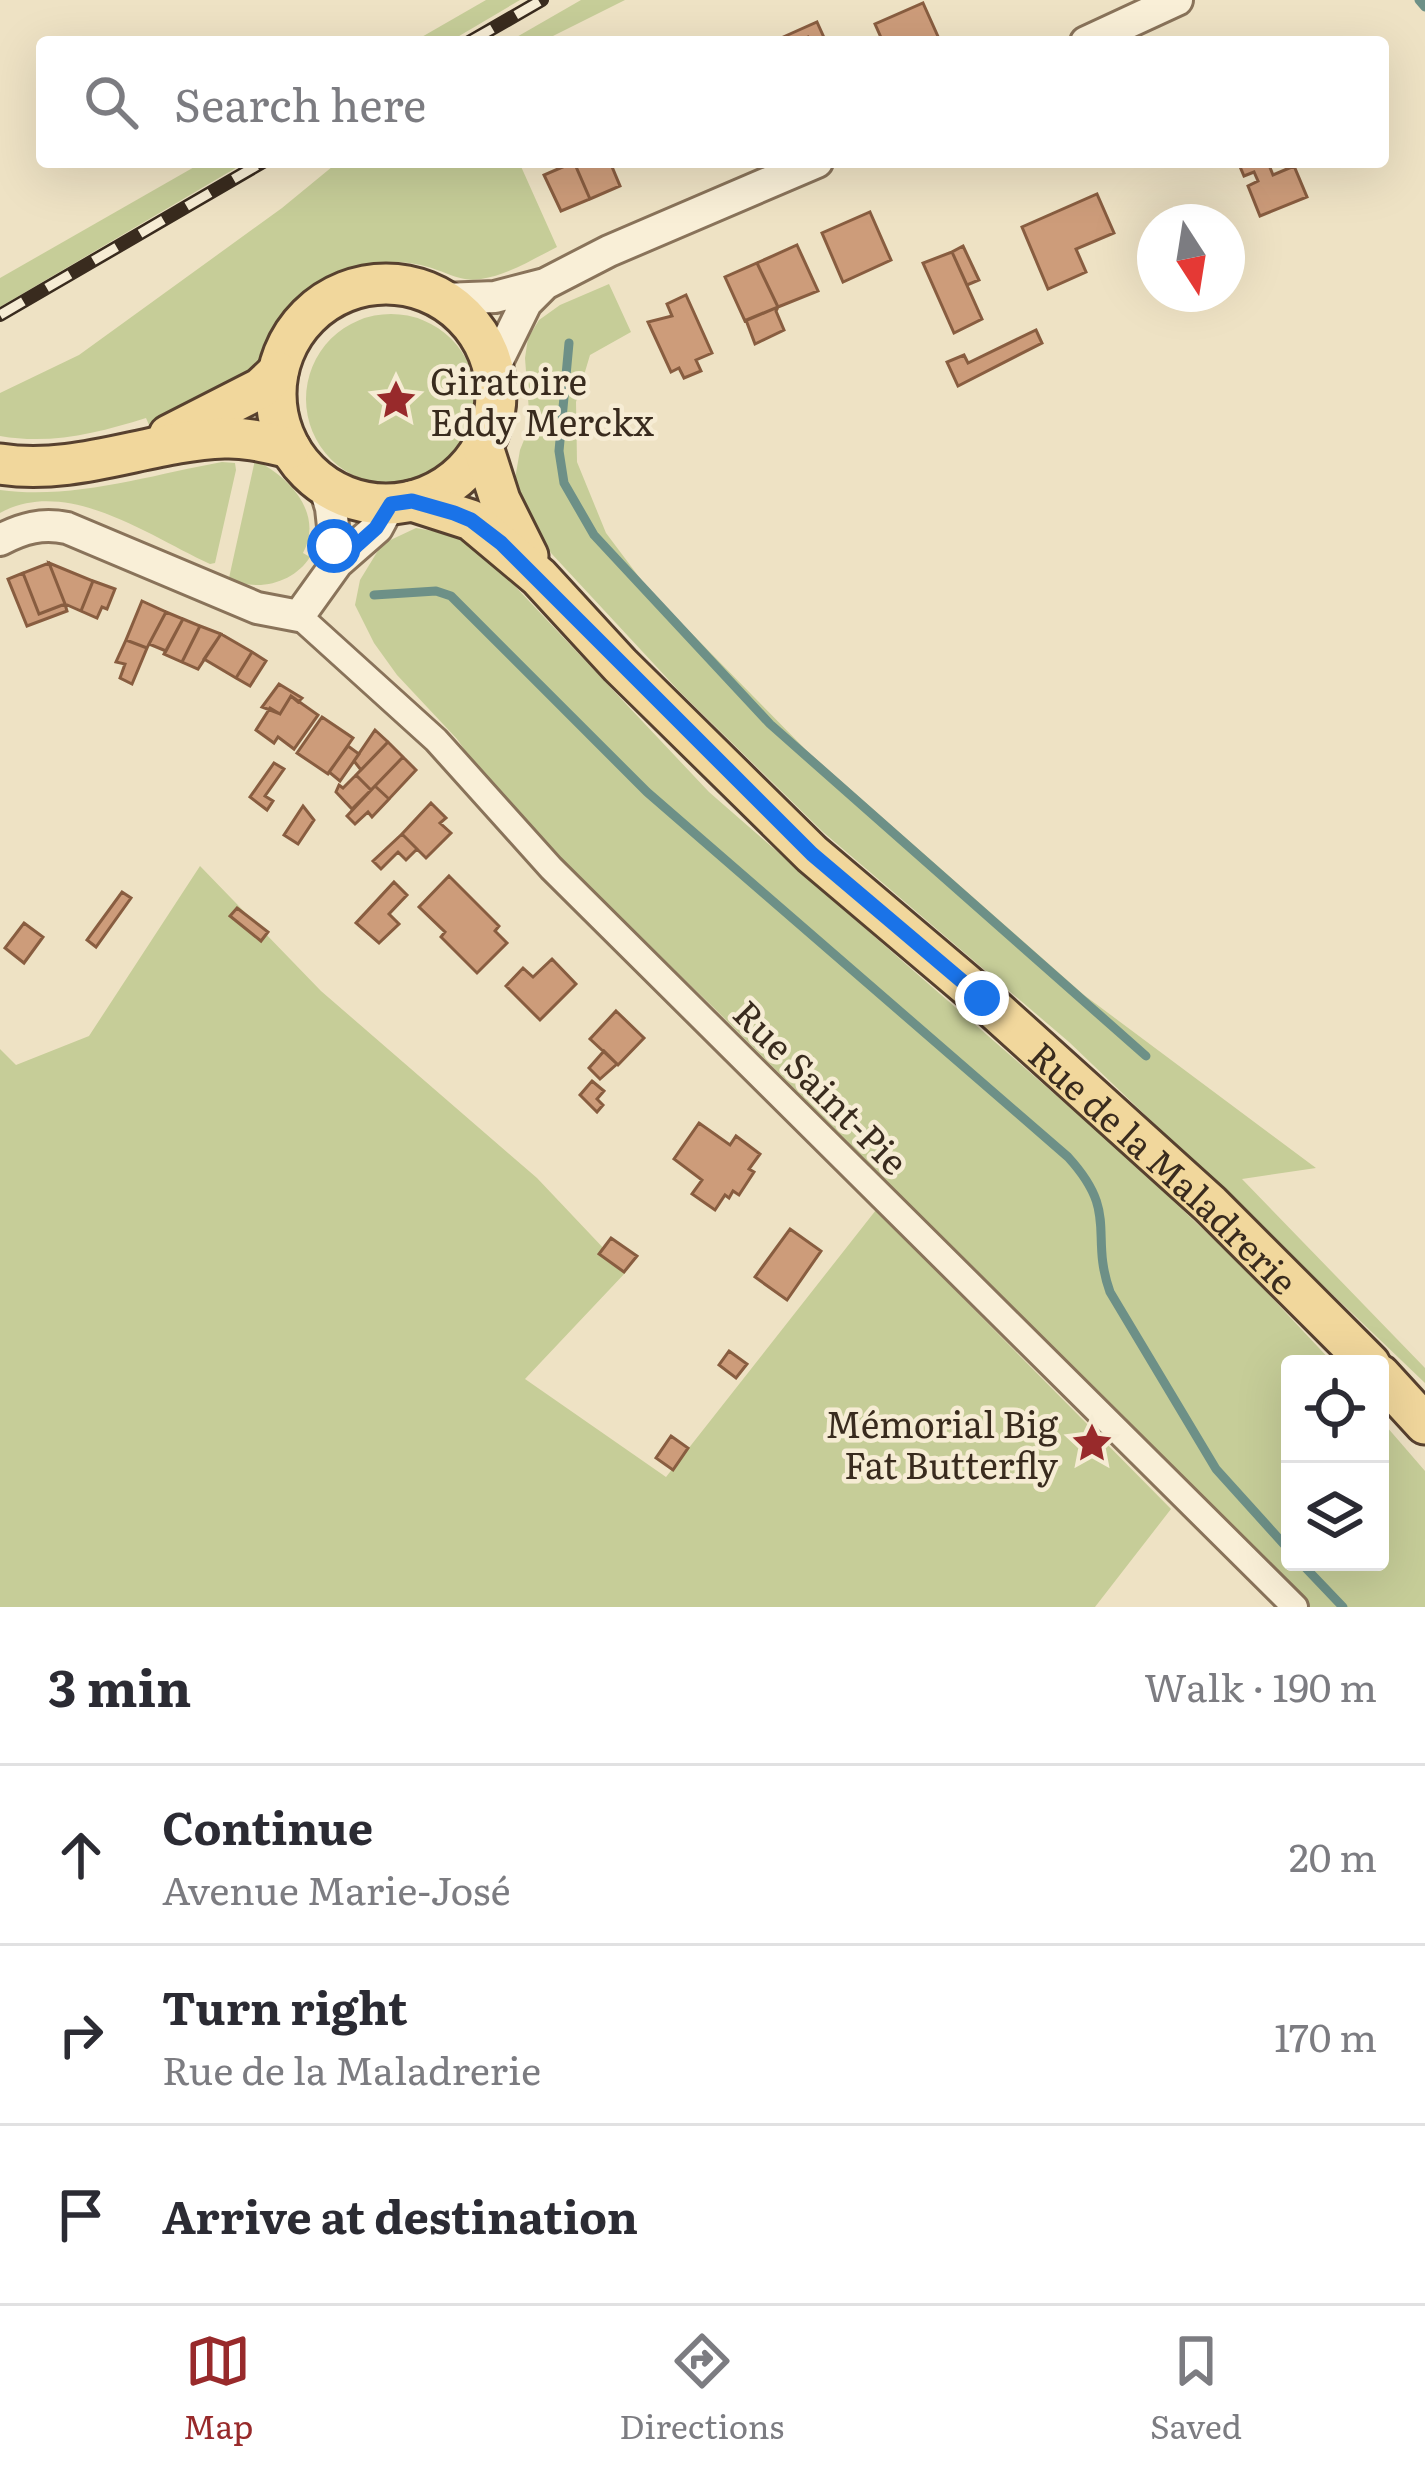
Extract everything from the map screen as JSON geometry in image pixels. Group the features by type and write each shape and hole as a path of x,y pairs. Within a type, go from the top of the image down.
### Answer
{"main road":[{"path":"386,283 416,287 443,299 466,317 483,340 494,368 497,394 483,447 453,480 401,502 367,502 324,485 290,448 275,398 288,343 305,319 328,299 356,287 386,283"},
{"path":"148,449 261,388 278,372"},
{"path":"0,464 60,466 222,438 251,438 290,448"},
{"name":"Rue de la Maladrerie","path":"483,447 500,500 539,577"},
{"name":"Rue de la Maladrerie","path":"401,502 471,520 539,577 620,665 796,839 982,998 1210,1204 1361,1355"},
{"path":"1389,1385 1425,1424"}],"street":[{"path":"1099,36 1178,0"},
{"path":"443,299 495,297 545,284 589,260 803,168"},
{"path":"494,368 526,303 545,284"},
{"path":"324,485 332,508 337,563"},
{"path":"0,540 48,524 67,528 257,608 299,616 337,563 401,502"},
{"name":"Rue Saint-Pie","path":"299,616 436,740 551,868 1295,1607"}],"green space":[{"path":"486,0 520,0 459,36 423,36"},
{"path":"581,0 625,0 553,36 518,36"},
{"path":"192,168 236,168 0,307 0,278"},
{"path":"331,168 522,168 557,247 511,270 475,280 400,262 350,269 322,282 299,301 249,372 193,407 149,425 146,418 74,436 0,436 0,393 79,355"},
{"path":"609,284 631,332 590,355 576,402 577,462 606,533 648,589 806,750 1084,995 1316,1168 1242,1179 1425,1368 1425,1383 1069,1042 823,832 679,691 551,553 527,514 515,479 530,425 528,338 539,320 560,305"},
{"path":"391,314 424,320 451,339 470,366 476,399 470,432 451,459 424,478 391,484 358,478 331,459 312,432 306,399 312,366 331,339 358,320"},
{"path":"255,460 291,487 309,524 303,553 310,557 284,579 262,585 229,578"},
{"path":"235,463 236,470 215,563 80,505 26,503 0,513 0,490 84,489"},
{"path":"416,528 450,534 478,547 709,792 1130,1160 1246,1270 1326,1355 1281,1355 1281,1571 1389,1571 1389,1429 1425,1471 1425,1607 1310,1607 713,1007 505,807 457,739 397,675 355,605 360,580 382,544"},
{"path":"200,866 321,991 537,1178 626,1272 525,1379 666,1477 876,1210 1171,1509 1095,1607 0,1607 0,1049 16,1065 89,1036"}],"building":[{"path":"923,3 938,36 880,36 875,24"},
{"path":"817,22 823,36 786,36"},
{"path":"577,168 590,199 561,211 544,175"},
{"path":"577,168 612,168 620,186 590,199"},
{"path":"1241,168 1270,168 1273,175 1295,168 1307,197 1260,216 1248,186 1258,181 1254,172 1244,176"},
{"path":"1097,194 1114,233 1076,249 1086,272 1048,289 1022,227"},
{"path":"870,212 891,260 843,282 822,233"},
{"path":"797,245 818,291 778,307 757,263"},
{"path":"963,246 979,280 967,285 952,252"},
{"path":"952,252 982,319 954,333 923,263"},
{"path":"757,263 778,307 745,321 725,277"},
{"path":"686,295 712,353 696,360 701,371 684,378 679,368 671,372 648,322 672,316 667,304"},
{"path":"778,307 784,330 755,344 746,320"},
{"path":"1036,330 1042,343 958,386 947,362 964,355 968,363"},
{"path":"49,563 65,604 39,614 23,573"},
{"path":"49,563 93,581 81,611 65,604"},
{"path":"23,573 39,614 65,604 67,611 27,626 8,579"},
{"path":"93,581 115,589 107,609 102,607 97,618 81,611"},
{"path":"142,601 166,612 147,648 126,640"},
{"path":"166,612 183,619 166,651 149,644"},
{"path":"183,619 200,626 182,662 164,654"},
{"path":"200,626 221,634 198,669 182,662"},
{"path":"221,634 252,652 236,678 204,659"},
{"path":"126,640 147,648 132,684 120,678 125,664 116,662"},
{"path":"252,652 266,661 250,686 236,678"},
{"path":"279,684 302,698 298,702 291,696 280,714 262,707"},
{"path":"291,696 318,715 294,749 256,730 270,708 280,714"},
{"path":"322,717 353,738 328,774 297,753"},
{"path":"375,730 388,742 361,770 354,761"},
{"path":"388,742 403,757 371,790 356,775"},
{"path":"348,746 359,754 340,781 329,772"},
{"path":"403,757 416,770 389,799 375,786"},
{"path":"274,763 284,769 265,796 273,801 267,810 250,797"},
{"path":"356,775 371,790 352,809 336,792"},
{"path":"375,786 389,799 372,817 368,812 355,824 347,816"},
{"path":"431,803 446,818 440,823 451,833 426,858 402,834"},
{"path":"303,806 314,820 298,844 284,835"},
{"path":"402,834 417,849 406,860 398,852 381,869 373,861"},
{"path":"449,876 499,926 495,931 507,943 477,973 419,907"},
{"path":"394,882 407,895 389,914 399,924 379,943 356,923"},
{"path":"122,892 131,898 96,947 87,940"},
{"path":"237,908 268,932 261,941 230,916"},
{"path":"24,923 43,937 24,963 5,948"},
{"path":"552,959 576,984 540,1020 506,986 523,968 533,977"},
{"path":"616,1011 644,1038 618,1065 590,1039"},
{"path":"604,1051 617,1064 600,1079 589,1068"},
{"path":"592,1081 604,1091 597,1099 603,1105 597,1112 580,1095"},
{"path":"699,1123 730,1145 736,1136 760,1154 739,1195 733,1191 729,1198 725,1195 715,1210 692,1194 702,1180 674,1159"},
{"path":"790,1229 821,1251 787,1300 755,1277"},
{"path":"611,1238 637,1256 624,1272 599,1254"},
{"path":"729,1351 747,1364 736,1378 719,1365"},
{"path":"671,1436 688,1448 673,1470 656,1458"}],"waterway":[{"path":"1419,0 1425,7"},
{"path":"569,343 559,451 564,483 594,535 770,724 1146,1056"},
{"path":"374,595 436,591 451,596 647,792 1068,1157 1099,1209 1110,1292 1216,1469 1281,1541"},
{"path":"1309,1571 1343,1607"}],"railway":[{"path":"479,36 542,0"},
{"path":"0,315 253,168"}],"place":[{"name":"Giratoire Eddy Merckx","path":"396,400"},
{"name":"Mémorial Big Fat Butterfly","path":"1092,1443"}],"route":[{"path":"334,546 337,563 376,528 391,504 412,501 471,520 539,577 620,665 812,854 982,998"}]}
